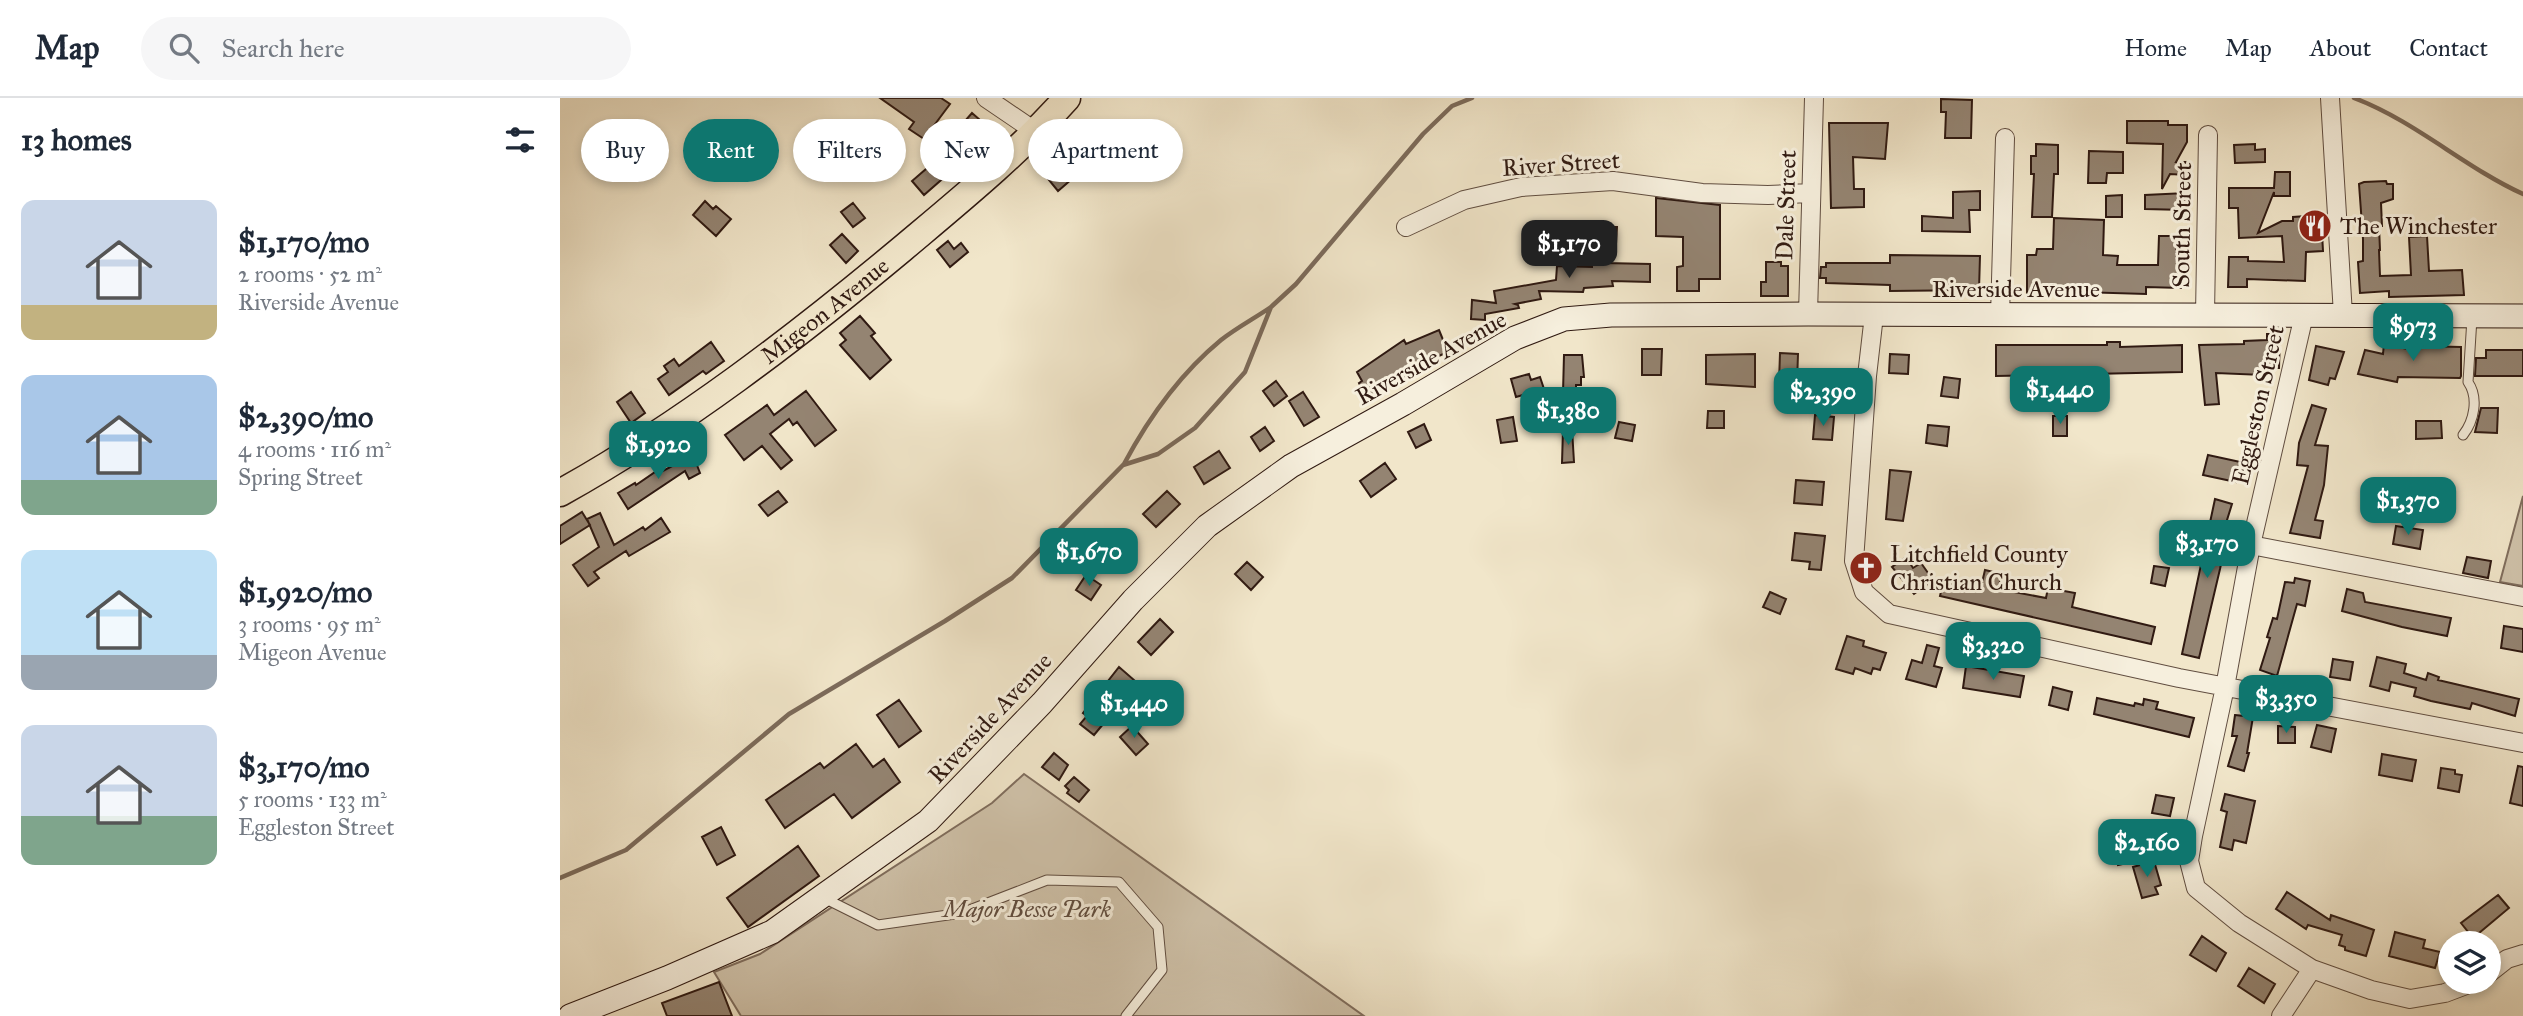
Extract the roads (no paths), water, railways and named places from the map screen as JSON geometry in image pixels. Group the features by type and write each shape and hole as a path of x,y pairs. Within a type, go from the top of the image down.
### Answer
{"main road":[{"name":"Migeon Avenue","path":"1047,119 1066,98"},
{"name":"Migeon Avenue","path":"560,492 667,428 834,306 977,186 1028,139"}],"street":[{"path":"986,98 1028,127"},
{"name":"Dale Street","path":"1808,314 1814,98"},
{"path":"2330,98 2343,314"},
{"name":"South Street","path":"2205,315 2208,135"},
{"path":"2000,316 2005,138"},
{"name":"River Street","path":"1406,228 1464,200 1521,187 1613,181 1702,193 1810,193"},
{"name":"Riverside Avenue","path":"570,1016 613,1004 772,932 822,897 928,821 1042,703 1133,600 1207,526 1291,466 1515,338 1564,319 1611,315 1808,314 2523,316"},
{"path":"1874,315 1854,561 1864,592 1889,614 2225,687 2523,743"},
{"name":"Eggleston Street","path":"2304,315 2251,545 2189,861 2196,888 2239,923 2312,970 2371,990 2410,999 2439,994"},
{"path":"2251,545 2523,597"},
{"path":"2501,964 2523,954"},
{"path":"2281,1016 2312,970"}],"lane":[{"path":"2463,435 2470,426 2474,408 2474,390 2468,382 2472,317"},
{"path":"822,897 878,925 962,914 1047,880 1119,882 1158,927 1162,971 1126,1016"}],"waterway":[{"path":"560,878 626,850 789,714 1012,578 1123,465 1158,454 1195,428 1245,372 1271,307 1296,284 1423,134 1452,106 1472,98"},
{"path":"2354,98 2398,119 2480,171 2523,194"},
{"path":"1124,464 1155,414 1192,367 1221,340 1271,307"}],"place":[{"name":"The Winchester","path":"2315,226"},
{"name":"Litchfield County Christian Church","path":"1866,568"}],"park label":[{"name":"Major Besse Park","path":"1027,909"}]}
